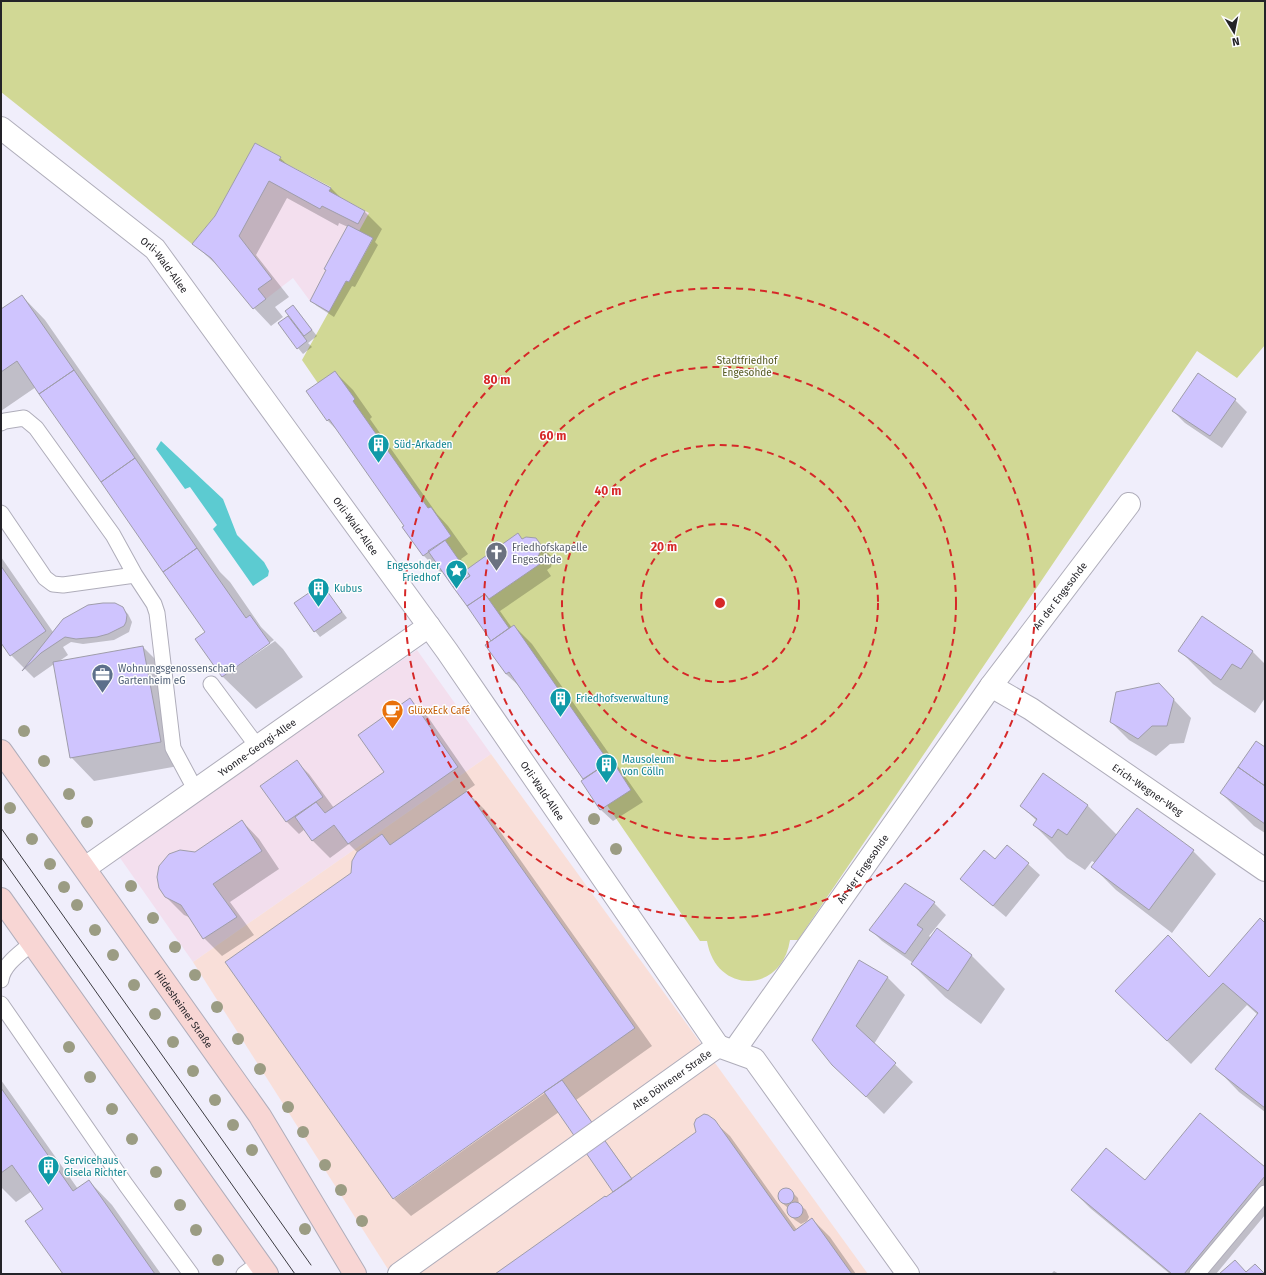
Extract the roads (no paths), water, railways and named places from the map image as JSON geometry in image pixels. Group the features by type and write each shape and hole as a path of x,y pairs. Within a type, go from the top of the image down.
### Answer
{"main road":[{"name":"Hildesheimer Straße","path":"1,751 260,1116 356,1274"},
{"path":"1,899 257,1270"}],"street":[{"name":"Orli-Wald-Allee","path":"1,128 156,249 429,626 726,1049"},
{"name":"An der Engesohde","path":"726,1049 991,686 1129,504"},
{"name":"Yvonne-Georgi-Allee","path":"85,868 195,789 429,626"},
{"name":"Erich-Wegner-Weg","path":"991,686 1032,709 1264,869"},
{"name":"Alte Döhrener Straße","path":"399,1274 726,1049"},
{"path":"726,1049 754,1059 908,1274"}],"lane":[{"path":"1,423 24,418 36,428 113,535 135,575 154,604 157,613 173,748 195,789"},
{"path":"1,513 45,578 53,584 63,585 135,575"},
{"path":"212,684 257,746"},
{"path":"1,980 2,972 14,958 32,943"},
{"path":"1,1004 126,1185 191,1274"},
{"path":"1197,1274 1265,1193"}],"water":[{"path":"161,441 223,499 237,535 264,562 269,571 268,576 253,586 213,529 217,525 190,487 185,489 156,449"}],"tram line":[{"path":"1,828 311,1265"},
{"path":"1,857 295,1274"}],"place":[{"name":"Süd-Arkaden","path":"379,464"},
{"name":"Friedhofskapelle Engesohde","path":"497,572"},
{"name":"Engesohder Friedhof","path":"456,590"},
{"name":"Kubus","path":"318,608"},
{"name":"Wohnungsgenossenschaft Gartenheim eG","path":"103,694"},
{"name":"Friedhofsverwaltung","path":"560,718"},
{"name":"GlüxxEck Café","path":"392,730"},
{"name":"Mausoleum von Cölln","path":"606,784"},
{"name":"Servicehaus Gisela Richter","path":"48,1186"}],"park label":[{"name":"Stadtfriedhof Engesohde","path":"747,366"}]}
